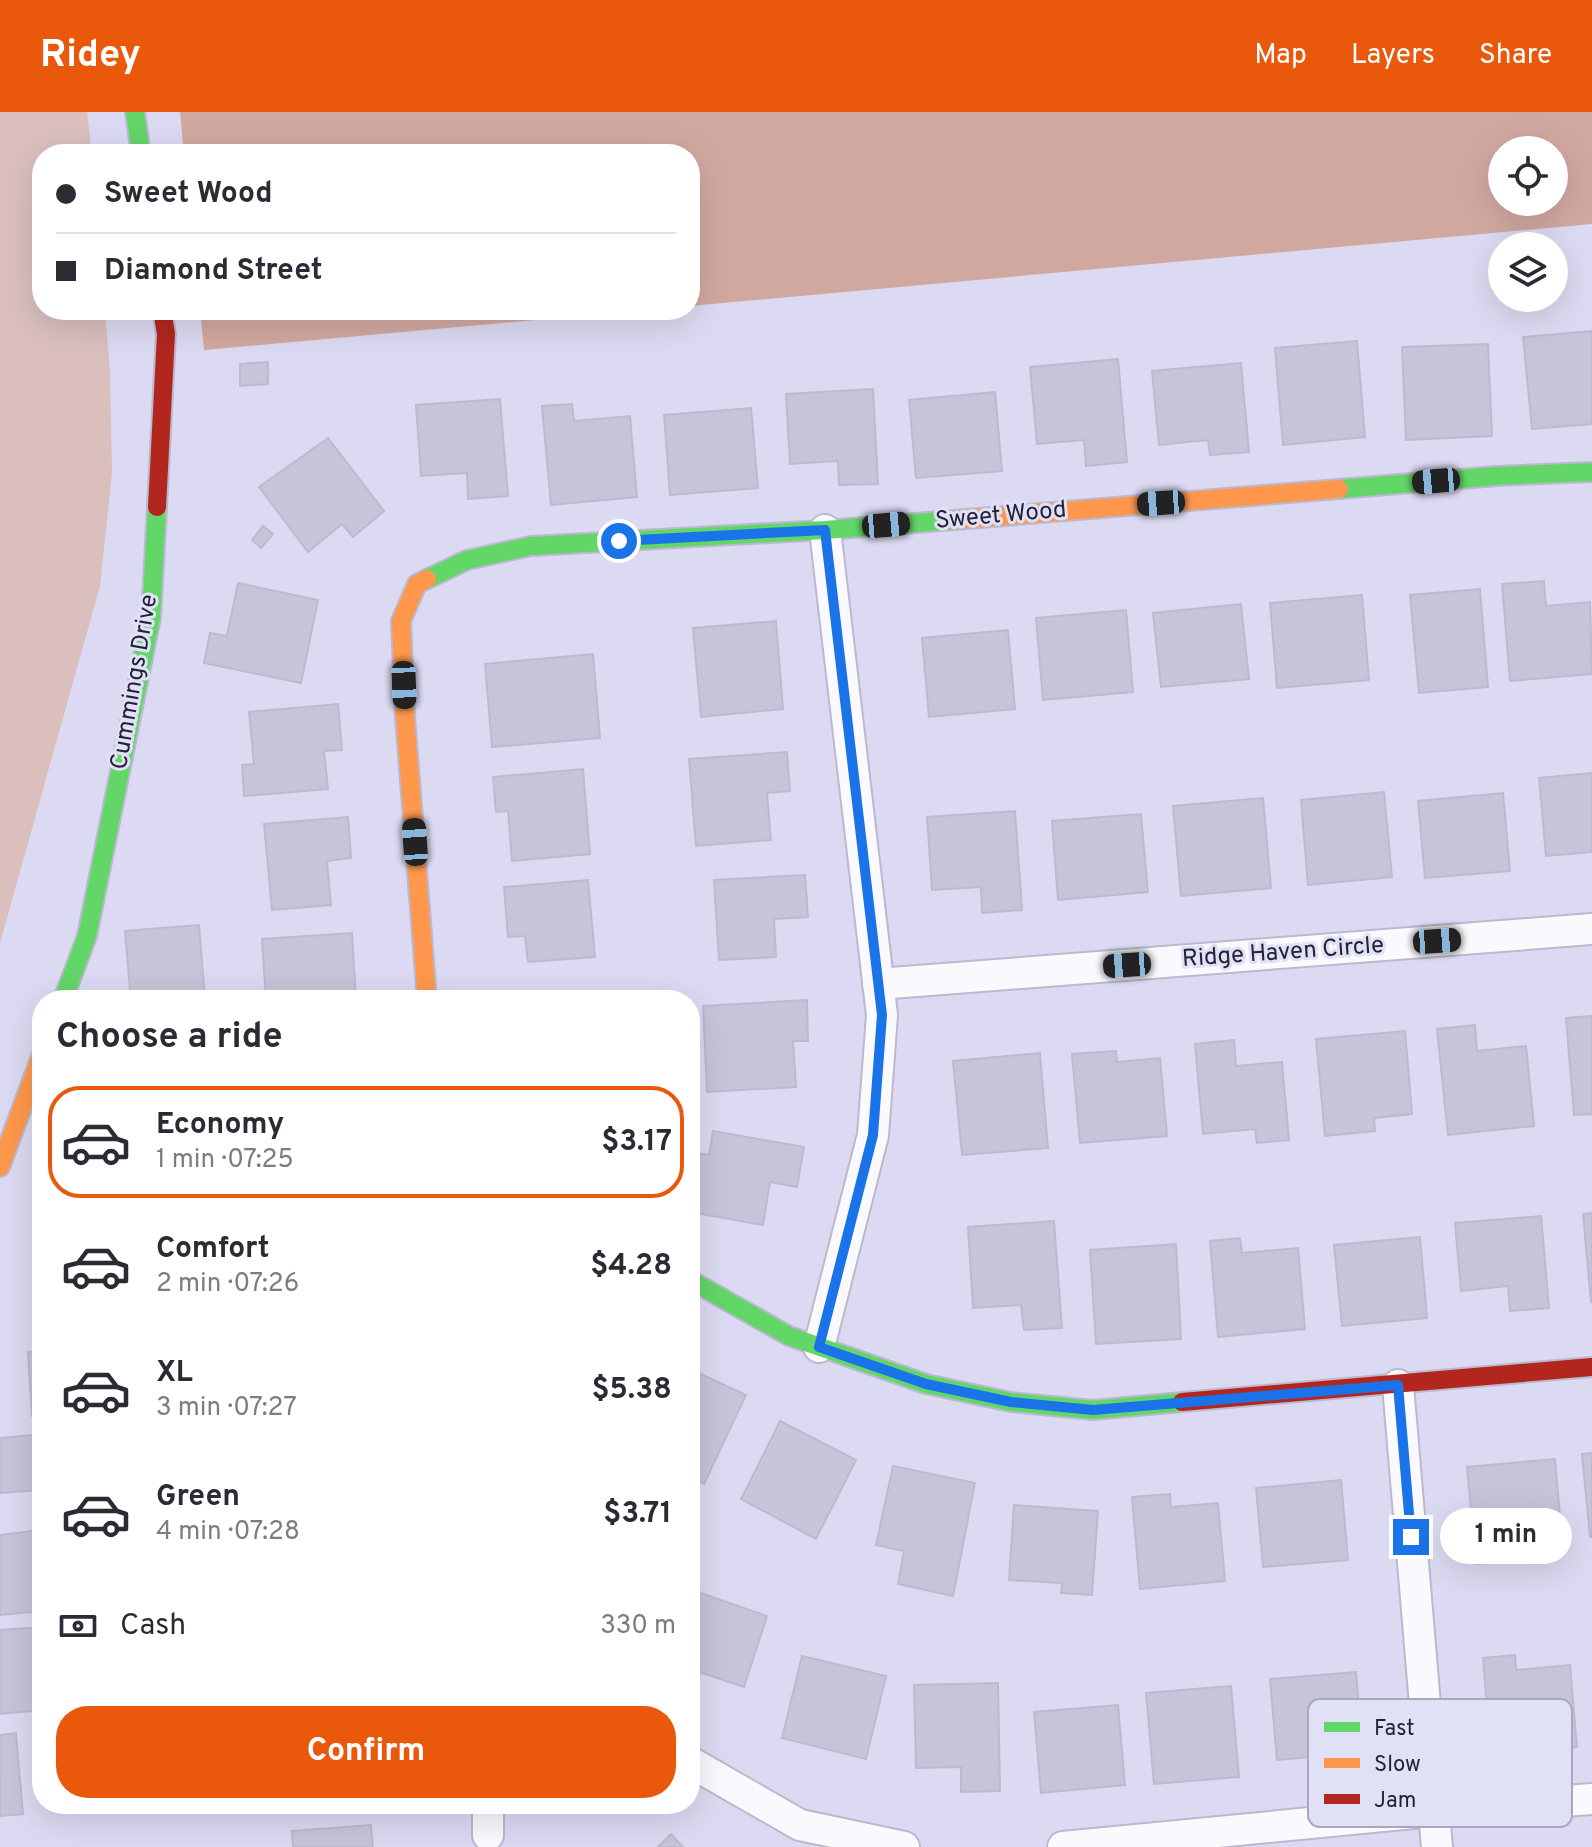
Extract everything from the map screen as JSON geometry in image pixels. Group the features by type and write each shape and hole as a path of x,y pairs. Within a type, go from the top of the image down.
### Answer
{"street":[{"path":"135,112 140,144"},
{"name":"Cummings Drive","path":"67,990 87,936 151,617 166,334 164,320"},
{"name":"Sweet Wood","path":"426,990 405,716 401,621 417,584 467,560 531,546 825,530 1497,476 1592,472"},
{"path":"819,1347 873,1135 882,1015 825,530"},
{"name":"Ridge Haven Circle","path":"878,984 1592,929"},
{"path":"0,1167 32,1087"},
{"path":"700,1286 789,1336 926,1384 1011,1402 1093,1410 1592,1367"},
{"path":"1398,1385 1425,1699"},
{"path":"700,1768 800,1825 904,1847"},
{"path":"1572,1801 1592,1799"},
{"path":"488,1814 488,1835"},
{"path":"1063,1847 1308,1823"},
{"path":"1435,1827 1437,1847"}],"shaded area":[{"path":"0,112 87,112 91,144 32,144 32,320 106,320 112,473 100,586 0,943"},
{"path":"180,112 1592,112 1592,224 700,305 700,144 183,144"},
{"path":"201,320 536,320 204,350"}],"building":[{"path":"1592,331 1592,424 1532,429 1523,337"},
{"path":"1357,341 1365,437 1283,445 1275,348"},
{"path":"1488,344 1492,436 1406,440 1402,347"},
{"path":"1118,359 1127,462 1086,466 1084,440 1037,444 1030,367"},
{"path":"268,362 268,384 240,386 240,364"},
{"path":"1241,363 1249,452 1210,455 1208,440 1159,445 1152,371"},
{"path":"873,389 878,484 839,485 838,461 790,464 786,394"},
{"path":"995,392 1002,471 916,478 909,400"},
{"path":"500,399 508,496 468,499 467,473 421,476 416,405"},
{"path":"572,404 574,421 630,416 637,497 551,505 542,406"},
{"path":"751,408 758,488 670,495 664,415"},
{"path":"328,438 384,511 353,537 342,524 308,552 259,487"},
{"path":"263,526 273,534 261,548 252,540"},
{"path":"1544,581 1546,606 1590,602 1592,674 1510,681 1502,584"},
{"path":"238,583 318,600 301,683 204,663 210,633 227,636"},
{"path":"1480,589 1488,687 1419,693 1410,595"},
{"path":"1362,595 1369,680 1277,688 1270,603"},
{"path":"1241,604 1249,679 1161,687 1153,613"},
{"path":"1126,610 1133,692 1043,700 1036,618"},
{"path":"776,621 783,709 701,717 693,628"},
{"path":"1008,630 1015,709 929,717 922,638"},
{"path":"593,654 600,738 492,747 485,664"},
{"path":"338,704 342,750 324,751 328,789 244,796 242,765 254,764 249,712"},
{"path":"787,752 790,791 767,793 771,840 696,846 689,759"},
{"path":"583,769 590,854 512,861 508,811 496,812 493,777"},
{"path":"1592,773 1592,852 1546,856 1539,778"},
{"path":"1384,792 1392,877 1308,885 1301,800"},
{"path":"1503,793 1510,871 1425,878 1418,801"},
{"path":"1263,798 1271,888 1181,896 1173,806"},
{"path":"1015,811 1022,910 982,913 981,887 932,890 927,817"},
{"path":"1141,814 1148,892 1058,900 1052,821"},
{"path":"348,817 351,858 327,861 331,905 272,910 264,824"},
{"path":"805,875 808,917 774,919 776,957 719,960 714,880"},
{"path":"588,880 595,957 528,962 525,936 508,937 504,887"},
{"path":"199,925 204,990 130,990 125,931"},
{"path":"352,933 355,990 265,990 262,939"},
{"path":"807,1000 808,1041 793,1041 796,1087 707,1092 703,1006"},
{"path":"1592,1016 1592,1114 1574,1115 1566,1018"},
{"path":"1475,1025 1477,1051 1526,1046 1534,1126 1448,1135 1437,1029"},
{"path":"1405,1031 1412,1114 1374,1118 1375,1131 1325,1136 1316,1039"},
{"path":"1234,1040 1236,1066 1282,1062 1289,1140 1257,1143 1255,1129 1203,1134 1195,1044"},
{"path":"1116,1051 1117,1062 1160,1058 1167,1136 1080,1143 1072,1054"},
{"path":"1040,1053 1048,1148 962,1155 953,1061"},
{"path":"713,1131 804,1147 797,1187 770,1182 763,1225 700,1214 700,1154 709,1155"},
{"path":"1592,1213 1592,1302 1591,1302 1583,1214"},
{"path":"1541,1216 1549,1308 1510,1311 1508,1286 1461,1291 1455,1223"},
{"path":"1054,1221 1062,1328 1024,1330 1021,1305 973,1308 968,1227"},
{"path":"1420,1237 1427,1318 1342,1326 1334,1245"},
{"path":"1240,1238 1242,1253 1298,1248 1305,1329 1218,1337 1210,1241"},
{"path":"1176,1244 1181,1339 1096,1344 1090,1250"},
{"path":"28,1352 32,1352 32,1416"},
{"path":"700,1374 746,1395 704,1484 700,1482"},
{"path":"780,1421 856,1460 816,1539 741,1499"},
{"path":"32,1435 32,1491 0,1493 0,1438"},
{"path":"1592,1453 1592,1537 1590,1537 1582,1454"},
{"path":"1555,1459 1562,1538 1505,1543 1507,1561 1476,1564 1467,1467"},
{"path":"893,1466 975,1483 953,1596 898,1584 904,1551 876,1545"},
{"path":"1341,1480 1348,1560 1263,1567 1256,1488"},
{"path":"1170,1494 1171,1507 1218,1503 1225,1581 1140,1589 1132,1497"},
{"path":"1014,1505 1098,1511 1092,1595 1061,1593 1062,1583 1009,1580"},
{"path":"32,1531 32,1612 0,1615 0,1535"},
{"path":"700,1593 767,1616 744,1687 700,1672"},
{"path":"32,1628 32,1711 0,1714 0,1630"},
{"path":"1515,1655 1516,1670 1570,1665 1577,1747 1572,1747 1572,1699 1486,1699 1483,1658"},
{"path":"802,1656 886,1676 866,1759 782,1738"},
{"path":"1356,1672 1358,1699 1308,1699 1308,1757 1277,1760 1270,1679"},
{"path":"998,1683 1000,1791 961,1792 961,1767 916,1768 914,1685"},
{"path":"1231,1686 1239,1777 1154,1784 1146,1693"},
{"path":"1118,1705 1125,1785 1041,1793 1034,1712"},
{"path":"16,1733 23,1814 0,1816 0,1735"},
{"path":"371,1825 373,1847 293,1847 292,1831"},
{"path":"671,1834 683,1847 658,1847"}],"traffic: fast":[{"path":"135,112 140,144"},
{"path":"1339,489 1592,472"},
{"path":"67,990 87,936 151,617 157,507"},
{"path":"427,579 467,560 531,546 954,520"},
{"path":"700,1286 789,1336 926,1384 1011,1402 1093,1410 1182,1402"}],"traffic: slow":[{"path":"954,520 1339,489"},
{"path":"426,990 405,716 401,621 417,584 427,579"},
{"path":"0,1167 32,1081"}],"traffic: jam":[{"path":"157,507 166,334 164,320"},
{"path":"1182,1402 1592,1367"}],"route":[{"path":"619,541 825,530 882,1015 873,1135 819,1347 926,1384 1011,1402 1093,1410 1398,1385 1411,1537"}]}
